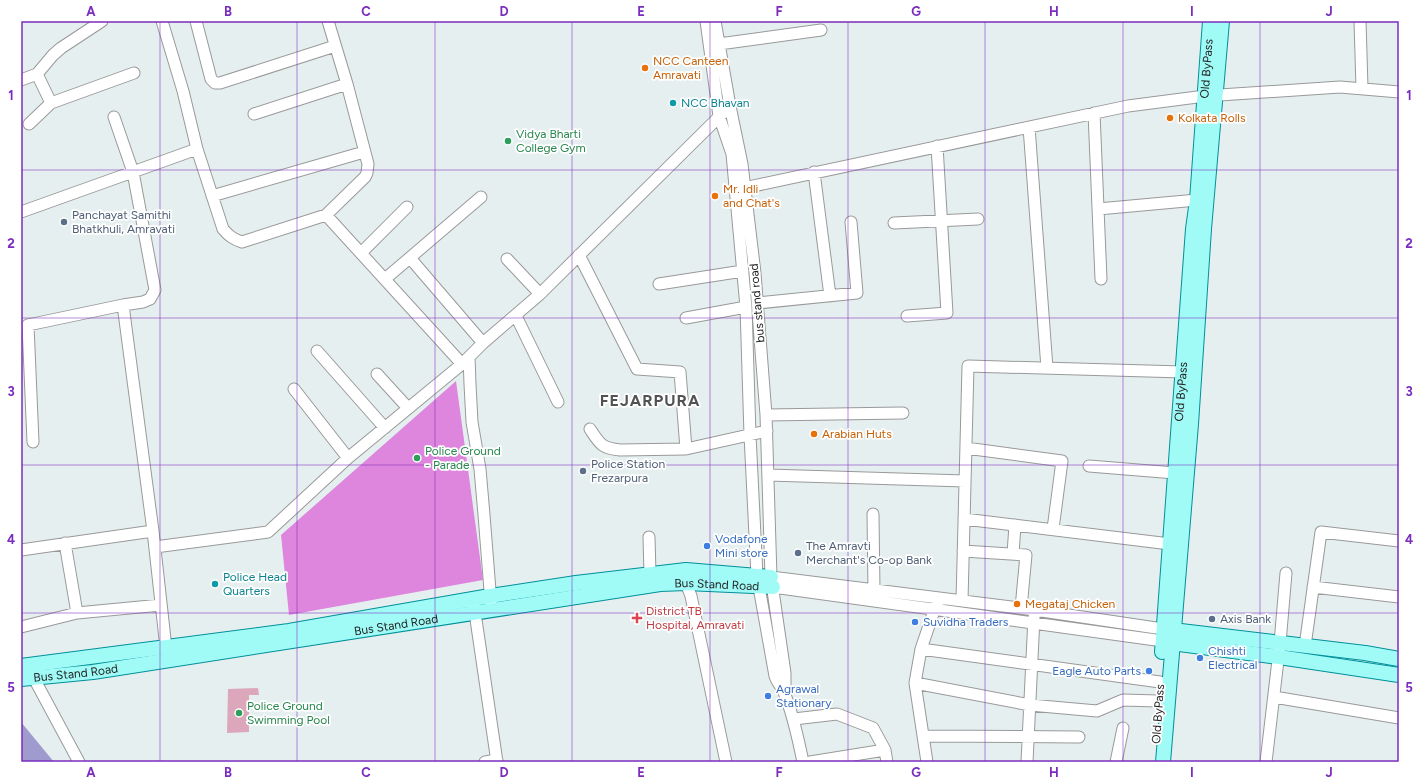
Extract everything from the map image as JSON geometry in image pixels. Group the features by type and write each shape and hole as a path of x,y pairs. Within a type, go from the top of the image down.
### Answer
{"main road":[{"name":"Old ByPass","path":"1154,762 1160,682 1168,636 1170,544 1178,424 1199,229 1197,200 1211,95 1210,21"},
{"path":"1163,762 1168,636 1191,424 1199,229 1211,95 1222,21"},
{"name":"Bus Stand Road","path":"24,665 289,632 490,596 576,583 686,570 772,582"},
{"name":"Bus Stand Road","path":"27,679 93,672 660,584 758,581"},
{"path":"1168,636 1279,650 1399,674"},
{"path":"1279,650 1305,646 1399,659"}],"street":[{"path":"21,80 37,74 61,48 102,21"},
{"path":"162,21 183,91 197,149 223,229 234,240 242,242 326,215 365,177 368,169 364,152 347,84 328,21"},
{"path":"196,21 211,79 215,83 220,83 335,46"},
{"name":"bus stand road","path":"706,21 720,116 732,154 743,271 746,307 750,435 758,581 775,676 777,682 785,693"},
{"name":"bus stand road","path":"715,21 742,164 758,303 766,415 772,582 785,673 785,693"},
{"path":"1360,21 1362,88"},
{"path":"719,44 821,30"},
{"path":"29,124 51,103 134,73"},
{"path":"37,74 51,103"},
{"path":"254,114 347,84"},
{"path":"744,188 1128,106 1211,95 1340,86 1399,92"},
{"path":"155,547 268,532 348,458 466,360 483,343 540,294 730,106"},
{"path":"1094,113 1101,279"},
{"path":"33,442 28,325 143,302 150,299 155,290 133,172 114,117"},
{"path":"1030,127 1047,368"},
{"path":"907,316 947,313 937,146"},
{"path":"21,212 197,149"},
{"path":"212,196 364,152"},
{"path":"814,172 830,296"},
{"path":"385,279 482,197"},
{"path":"1098,209 1197,200"},
{"path":"361,253 407,207"},
{"path":"326,215 385,279 466,360 470,384 472,422 480,469 492,611"},
{"path":"894,223 978,219"},
{"path":"758,303 857,293 852,222"},
{"path":"579,255 637,369 680,372 686,449"},
{"path":"410,258 483,343"},
{"path":"507,259 540,294"},
{"path":"659,284 743,271"},
{"path":"123,305 153,531 166,648"},
{"path":"686,318 746,307"},
{"path":"516,316 558,402"},
{"path":"317,351 385,428"},
{"path":"962,601 968,366 1183,372"},
{"path":"377,374 408,408"},
{"path":"294,389 348,458"},
{"path":"766,415 903,413"},
{"path":"590,429 602,446 620,450 686,449 766,431"},
{"path":"966,448 1062,461 1053,529"},
{"path":"1089,466 1175,473"},
{"path":"768,474 965,481"},
{"path":"873,514 874,590"},
{"path":"964,519 1170,544"},
{"path":"1013,554 1015,525"},
{"path":"21,550 153,531"},
{"path":"1305,646 1321,532 1399,541"},
{"path":"650,537 650,574"},
{"path":"65,543 77,613"},
{"path":"963,550 1026,555 1021,608"},
{"path":"1266,762 1286,573"},
{"path":"772,582 874,590 1021,608 1168,636"},
{"path":"772,582 934,610 1034,623 1168,636"},
{"path":"686,583 691,596 726,762"},
{"path":"1313,587 1399,597"},
{"path":"927,762 915,682 922,649 938,598"},
{"path":"473,599 497,761 485,762"},
{"path":"21,627 77,613 161,605"},
{"path":"1027,762 1035,610"},
{"path":"922,649 1160,682"},
{"path":"24,665 27,679 79,762"},
{"path":"915,682 1030,705 1098,711 1123,700 1158,701"},
{"path":"785,693 794,720 803,762"},
{"path":"1274,697 1399,718"},
{"path":"794,720 837,714 873,728 885,750 887,762"},
{"path":"1116,762 1123,728"},
{"path":"924,736 1079,737"},
{"path":"810,762 885,750"}],"shaded area":[{"name":"Police Ground - Parade","path":"456,381 483,580 289,615 281,535"},
{"name":"Police Ground Swimming Pool","path":"258,688 259,695 249,695 249,732 227,733 228,689"},
{"path":"21,722 54,762 21,762"}],"place":[{"name":"NCC Canteen Amravati","path":"645,68"},
{"name":"NCC Bhavan","path":"673,103"},
{"name":"Kolkata Rolls","path":"1170,118"},
{"name":"Vidya Bharti College Gym","path":"508,141"},
{"name":"Mr. Idli and Chat's","path":"715,196"},
{"name":"Panchayat Samithi Bhatkhuli, Amravati","path":"64,222"},
{"name":"Arabian Huts","path":"814,434"},
{"name":"Police Ground - Parade","path":"417,458"},
{"name":"Police Station Frezarpura","path":"583,471"},
{"name":"Vodafone Mini store","path":"707,546"},
{"name":"The Amravti Merchant's Co-op Bank","path":"798,553"},
{"name":"Police Head Quarters","path":"215,584"},
{"name":"Megataj Chicken","path":"1017,604"},
{"name":"District TB Hospital, Amravati","path":"637,618"},
{"name":"Axis Bank","path":"1212,619"},
{"name":"Suvidha Traders","path":"915,622"},
{"name":"Chishti Electrical","path":"1200,658"},
{"name":"Eagle Auto Parts","path":"1149,671"},
{"name":"Agrawal Stationary","path":"768,696"},
{"name":"Police Ground Swimming Pool","path":"239,713"}],"district":[{"name":"FEJARPURA","path":"650,400"}]}
